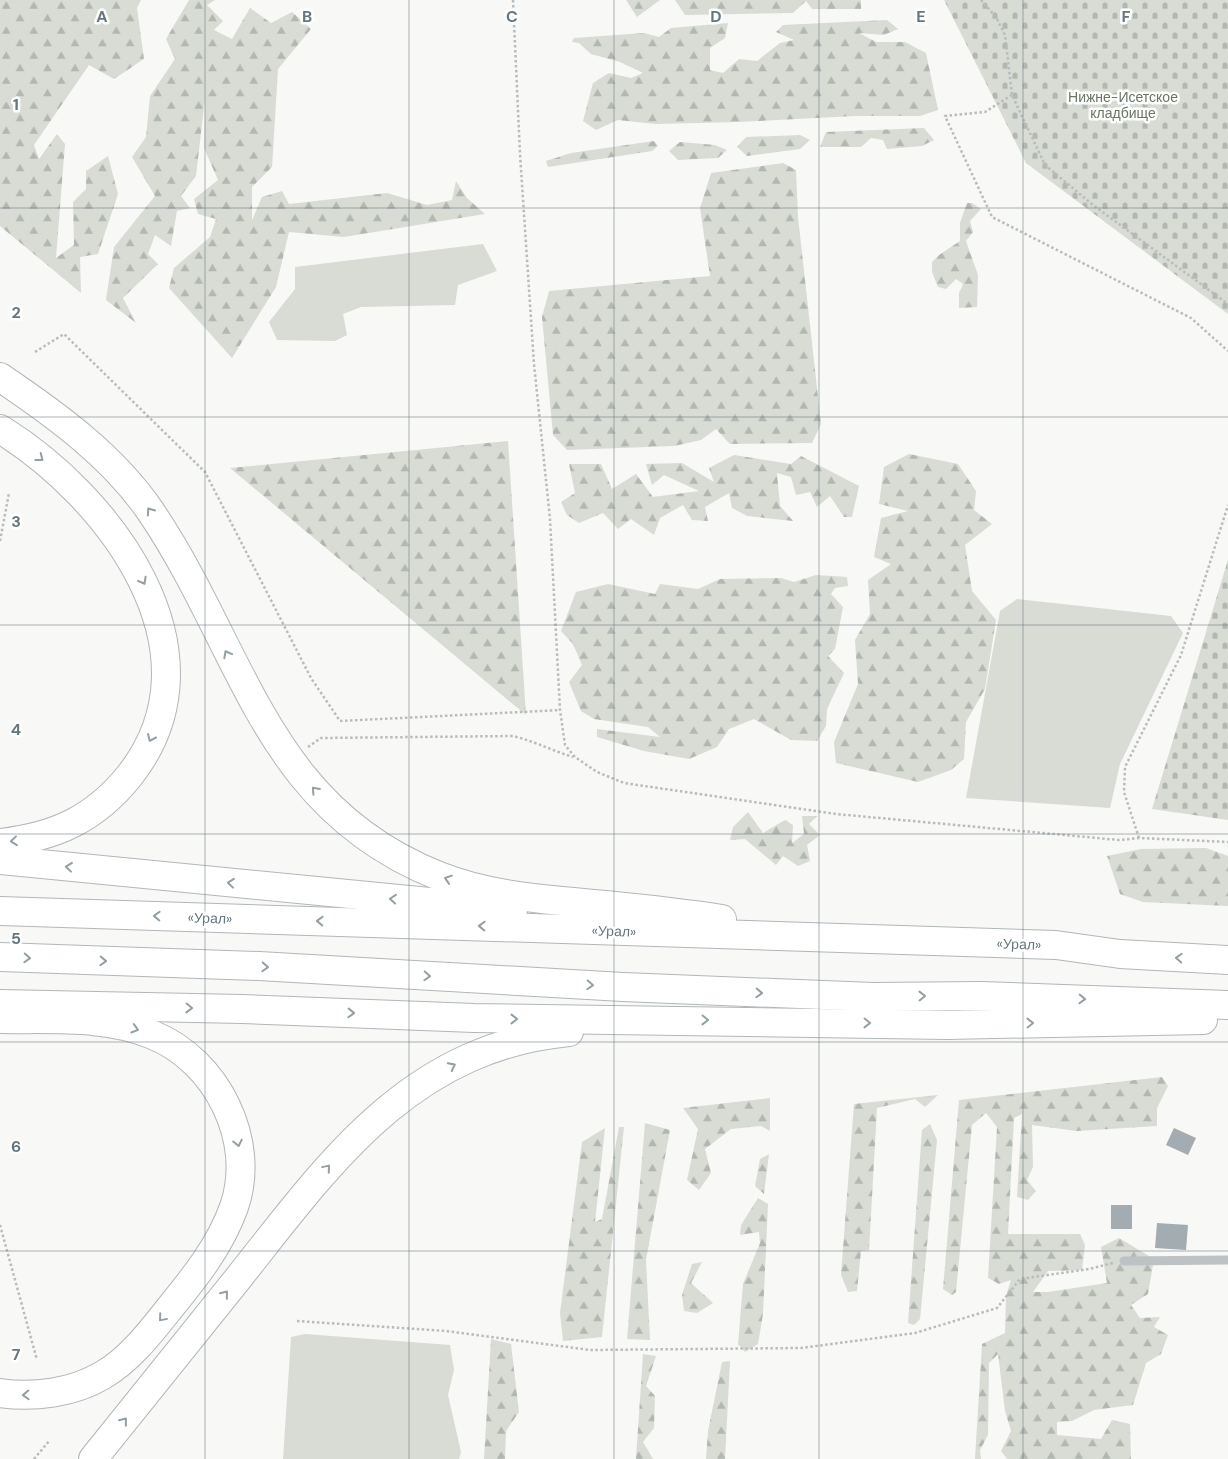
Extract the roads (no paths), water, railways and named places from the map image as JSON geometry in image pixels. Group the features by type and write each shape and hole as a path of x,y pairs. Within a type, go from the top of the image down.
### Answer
{"main road":[{"path":"0,377 70,427 103,456 134,490 170,541 264,723 305,779 334,812 366,838 408,862 440,876 476,888 530,898 660,910 773,926"},
{"path":"0,429 44,461 75,491 129,556 148,590 159,622 165,657 164,686 159,719 137,766 121,786 97,808 59,830 31,840 0,843"},
{"path":"0,860 586,917 870,930 1056,945"},
{"name":"«Урал»","path":"0,911 1056,945 1120,954 1228,960"},
{"path":"0,956 259,966 623,987 844,996 981,996 1228,1005"},
{"path":"0,1004 242,1009 474,1018 947,1025 1228,1019"},
{"path":"0,1018 110,1022 153,1034 176,1047 212,1082 223,1098 232,1120 240,1150 239,1177 234,1206 216,1248 166,1313 132,1352 103,1375 71,1389 43,1394 12,1395 0,1393"},
{"path":"93,1459 294,1207 339,1154 375,1118 417,1086 454,1064 495,1048 549,1033 626,1026 656,1020"}],"lane":[{"path":"1124,1261 1228,1260"}],"park label":[{"name":"Нижне-Исетское кладбище","path":"1123,105"}]}
